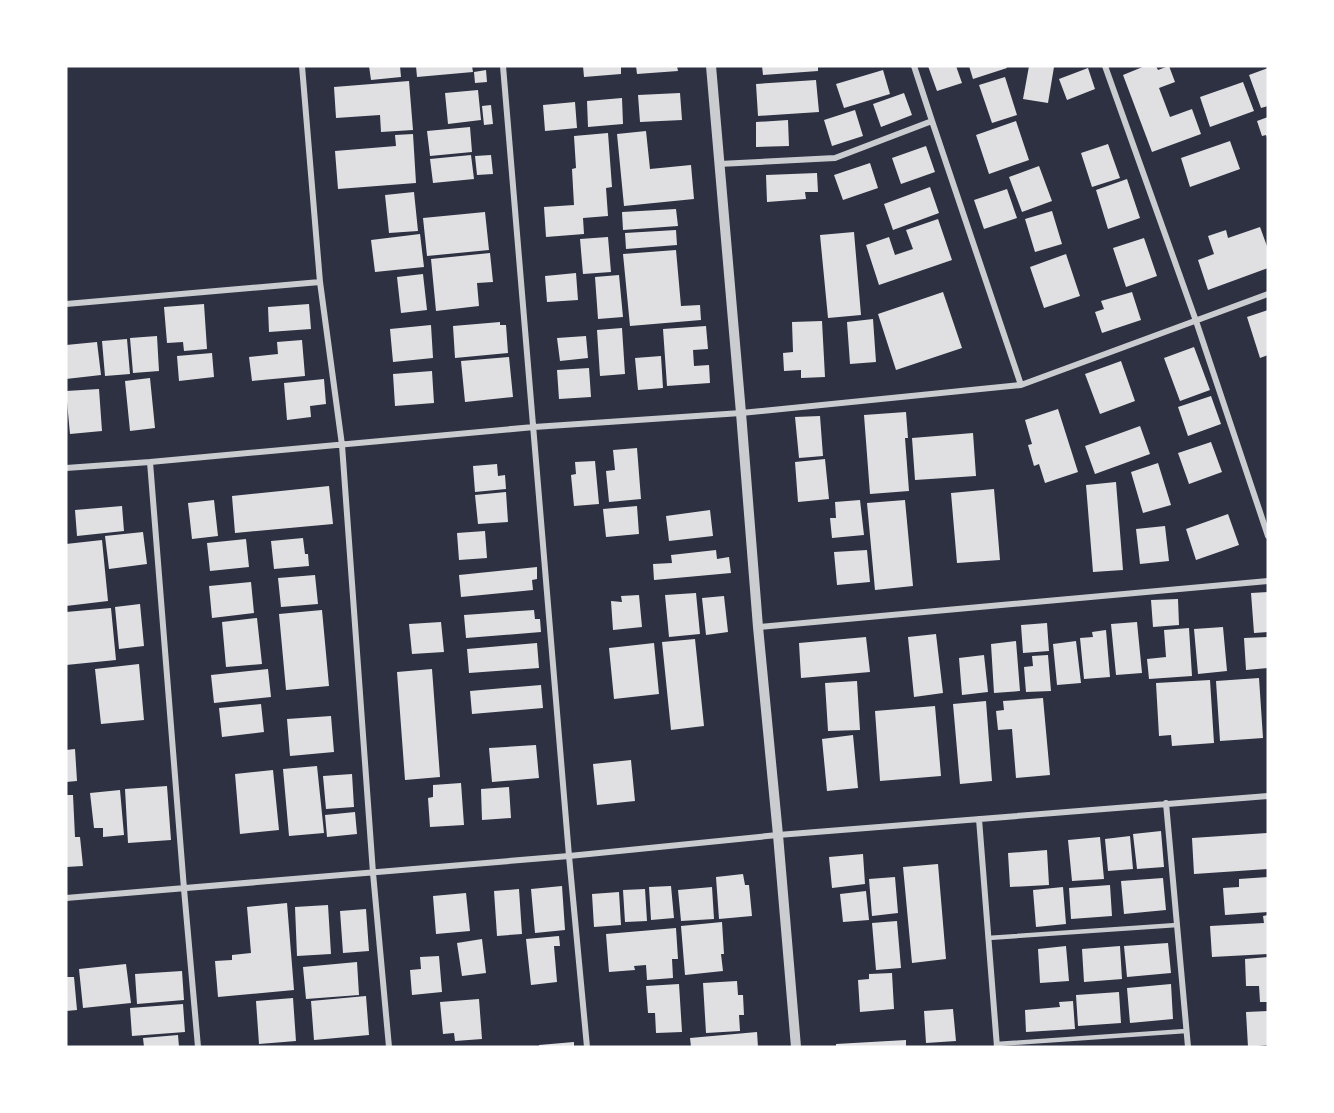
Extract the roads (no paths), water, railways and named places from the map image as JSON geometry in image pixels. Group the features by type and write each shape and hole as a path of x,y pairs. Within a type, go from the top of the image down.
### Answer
{"street":[{"path":"302,66 320,282 342,445 373,873 389,1047"},
{"path":"503,66 587,1047"},
{"path":"711,66 796,1047"},
{"path":"914,66 1021,385"},
{"path":"1106,66 1196,321 1268,536"},
{"path":"719,164 835,158 932,121"},
{"path":"66,304 320,282"},
{"path":"66,468 534,427 741,413 1021,385 1268,294"},
{"path":"150,462 198,1047"},
{"path":"758,627 1268,581"},
{"path":"66,898 569,856 778,835 1268,796"},
{"path":"1166,803 1188,1047"},
{"path":"979,819 997,1045"}],"lane":[{"path":"988,938 1177,926"},
{"path":"997,1045 1186,1031"}]}
